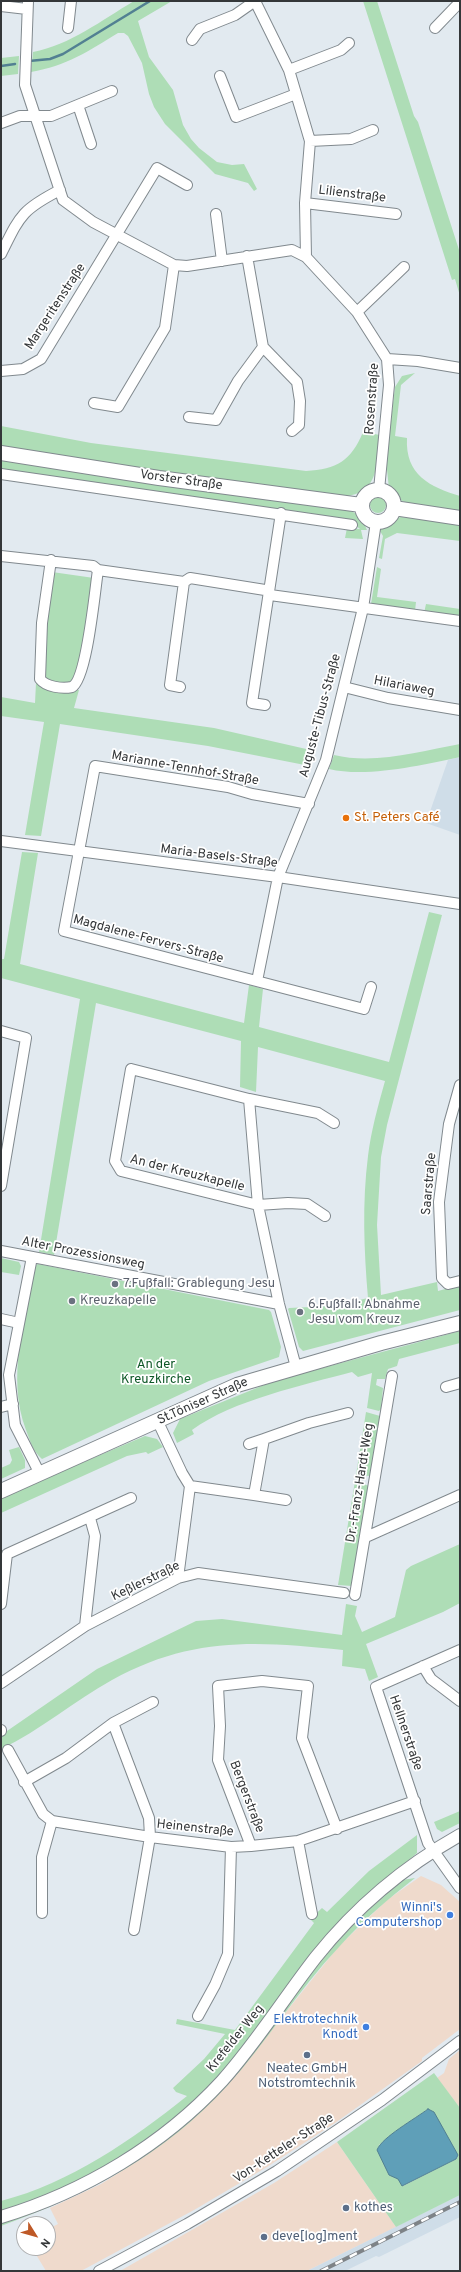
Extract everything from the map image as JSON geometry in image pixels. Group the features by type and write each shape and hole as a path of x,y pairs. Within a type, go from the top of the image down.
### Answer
{"main road":[{"name":"Vorster Straße","path":"1,453 159,478 361,505"},
{"path":"379,490 388,494 392,498 394,508 386,520 376,522 367,518 361,505 367,494 379,490"},
{"path":"394,508 460,518"},
{"name":"St.Töniser Straße","path":"1,1492 237,1385 380,1343 460,1324"}],"street":[{"path":"68,28 71,1"},
{"name":"Lilienstraße","path":"192,40 200,29 235,15 255,1 288,70 310,141 305,203 306,257"},
{"path":"435,28 460,2"},
{"path":"1,6 28,5 25,85 63,200 93,222 174,265 187,266 292,250 306,257 358,312 387,359"},
{"path":"288,70 341,50 349,43"},
{"path":"220,76 236,117 296,94"},
{"path":"1,123 20,116 36,118 51,116 112,91"},
{"path":"78,106 91,144"},
{"path":"310,141 351,139 373,130"},
{"name":"Margeritenstraße","path":"1,371 23,369 42,359 157,168 186,185"},
{"path":"1,254 20,218 34,203 60,190"},
{"name":"Lilienstraße","path":"305,203 396,214"},
{"path":"216,214 222,261"},
{"path":"248,256 263,347 297,382 300,401 299,425 292,431"},
{"path":"94,403 118,406 165,328 174,265"},
{"path":"358,312 404,267"},
{"path":"189,417 216,420 238,381 263,347"},
{"name":"Rosenstraße","path":"379,490 389,385 387,359 418,360 460,368"},
{"path":"1,474 281,513 352,525"},
{"path":"265,705 252,703 270,595 281,513"},
{"name":"Auguste-Tibus-Straße","path":"257,981 278,878 326,760 363,608 376,522"},
{"path":"1,556 43,562 51,560 93,566 98,570 184,582 190,578 264,590 270,595 460,621"},
{"path":"51,560 42,623 40,679 46,684 57,687 72,687 78,680 89,639 98,570"},
{"path":"180,687 170,685 184,582"},
{"name":"Hilariaweg","path":"344,687 388,698 460,710"},
{"name":"Marianne-Tennhof-Straße","path":"79,852 95,766 228,787 252,794 309,804"},
{"name":"Maria-Basels-Straße","path":"1,841 460,904"},
{"name":"Magdalene-Fervers-Straße","path":"79,852 64,931 257,981"},
{"path":"257,981 364,1010 370,987"},
{"path":"1,1031 26,1038 5,1143 1,1186"},
{"name":"An der Kreuzkapelle","path":"325,1216 307,1204 288,1203 258,1205 121,1171 115,1161 131,1068 249,1099 318,1113 334,1123"},
{"name":"Saarstraße","path":"460,1085 450,1124 439,1202 442,1278 448,1284 460,1281"},
{"name":"An der Kreuzkapelle","path":"249,1099 258,1205 279,1304 296,1367"},
{"path":"450,1124 460,1124"},
{"name":"Alter Prozessionsweg","path":"1,1251 279,1304"},
{"path":"32,1257 9,1376 16,1425 40,1474"},
{"path":"1,1319 19,1323"},
{"name":"Dr.-Franz-Hardt-Weg","path":"355,1595 392,1376"},
{"path":"446,1387 460,1383"},
{"path":"1,1407 12,1404"},
{"path":"249,1444 308,1423 348,1413"},
{"path":"158,1422 182,1473 190,1486 178,1578"},
{"path":"254,1494 264,1439"},
{"path":"190,1486 254,1494 286,1500"},
{"path":"366,1537 460,1495"},
{"path":"1,1604 4,1555 90,1518 131,1498"},
{"path":"85,1626 95,1536 90,1518"},
{"name":"Keßlerstraße","path":"1,1683 85,1626 178,1578 198,1573 344,1593"},
{"name":"Hellnerstraße","path":"433,1851 428,1843 376,1687 460,1650"},
{"path":"423,1666 431,1679 460,1701"},
{"name":"Bergerstraße","path":"251,1846 218,1760 220,1726 218,1686 262,1681 308,1686 302,1738 336,1829"},
{"path":"24,1782 66,1758 113,1723 153,1702"},
{"path":"113,1723 149,1818 150,1837 134,1930"},
{"path":"8,1750 24,1782 43,1814 52,1821 42,1857 42,1913"},
{"name":"Heinenstraße","path":"52,1821 150,1837 232,1847 251,1846 298,1841 415,1801"},
{"name":"Krefelder Weg","path":"1,2217 45,2202 85,2184 126,2160 179,2122 221,2082 239,2062 316,1957 344,1925 391,1881 433,1851 460,1835"},
{"path":"298,1841 312,1914"},
{"path":"198,2016 215,1985 228,1954 232,1847"},
{"path":"433,1851 460,1888"},
{"name":"Von-Ketteler-Straße","path":"99,2271 110,2267 187,2224 277,2171 382,2100 460,2041"}],"shaded area":[{"path":"460,757 460,835 426,823 448,760"},
{"path":"421,1876 441,1885 460,1902 460,2029 422,2058 422,2061 335,2123 267,2167 194,2210 81,2271 46,2271 37,2256 56,2256 56,2225 58,2224 56,2216 54,2216 50,2208 101,2184 161,2145 226,2087 338,1947 387,1900"},
{"path":"460,2050 460,2108 437,2078 444,2073 449,2059"},
{"path":"337,2142 396,2227 307,2271 120,2271 274,2183"},
{"path":"460,2195 460,2217 379,2257 376,2256 345,2271 307,2271"}],"green space":[{"path":"134,1 172,1 138,21 149,57 173,90 183,125 191,139 199,148 217,162 232,165 244,164 257,189 254,191 248,183 215,174 165,124 154,107 149,94 142,63 128,36 124,33 118,33 87,52 66,62 31,72 33,52 47,49 73,38"},
{"path":"363,1 377,1 414,116 418,122 460,253 460,296 455,279 452,280"},
{"path":"19,56 18,74 1,76 1,58"},
{"path":"415,373 401,385 395,436 407,438 407,451 410,461 422,478 439,488 460,496 460,513 407,503 398,499 389,489 386,460 395,387 402,376"},
{"path":"1,426 91,443 306,471 326,468 342,462 353,450 363,432 380,435 376,468 369,485 362,491 352,495 339,497 1,449"},
{"path":"1,459 350,511 360,515 367,530 361,530 363,539 345,538 347,528 360,529 355,525 1,471"},
{"path":"378,497 384,499 386,505 384,511 378,513 372,511 370,505 372,499"},
{"path":"401,517 460,524 460,541 397,533 385,539 382,559 379,558 383,536 380,531 389,521"},
{"path":"377,567 381,569 377,597 416,602 415,611 371,604"},
{"path":"52,572 94,578 83,649 75,675 69,684 53,682 44,678 43,651"},
{"path":"426,604 460,609 460,618 424,613"},
{"path":"36,683 57,690 79,690 74,708 214,728 315,751 310,766 208,746 60,724 41,836 25,835 44,722 1,716 1,697 35,703"},
{"path":"460,744 460,757 429,764 360,772 329,769 334,755 350,758 381,758"},
{"path":"22,852 38,853 20,964 244,1023 249,985 263,989 259,1027 389,1062 429,912 442,915 387,1125 381,1157 377,1225 381,1295 437,1282 438,1291 460,1285 460,1310 303,1351 299,1347 288,1309 289,1308 334,1306 368,1298 364,1227 366,1174 371,1137 385,1081 258,1047 256,1092 240,1087 241,1041 96,1003 54,1255 39,1252 80,999 1,978 1,959 4,959"},
{"path":"1,1258 19,1262 21,1266 19,1275 1,1272"},
{"name":"An der Kreuzkirche","path":"38,1264 269,1310 271,1312 281,1347 279,1357 209,1381 42,1459 30,1442 20,1410 17,1369 22,1327 35,1266"},
{"path":"460,1331 460,1343 399,1359 397,1366 388,1369 385,1379 377,1379 376,1385 383,1388 381,1409 379,1411 367,1408 372,1373 358,1377 352,1372 291,1388 228,1410 209,1419 192,1430 194,1434 177,1443 173,1433 180,1419 274,1381"},
{"path":"366,1412 380,1416 371,1476 356,1475"},
{"path":"145,1436 157,1439 163,1447 148,1454 146,1452 127,1456 1,1513 1,1497"},
{"path":"19,1447 25,1460 25,1468 1,1479 1,1468 10,1464 12,1460 9,1450"},
{"path":"355,1481 369,1486 352,1586 338,1585"},
{"path":"460,1544 460,1603 443,1612 366,1644 378,1677 369,1681 365,1669 342,1666 343,1650 253,1644 225,1645 197,1649 169,1655 112,1680 30,1733 1,1749 1,1733 7,1731 97,1669 196,1621 222,1619 342,1635 346,1604 357,1606 355,1616 362,1632 395,1617 406,1570 411,1566"},
{"path":"460,1811 460,1823 442,1832 437,1829 434,1822"},
{"path":"417,1835 417,1853 362,1900 238,2056 199,2098 151,2138 89,2177 1,2213 1,2201 27,2193 76,2171 122,2144 187,2096 176,2092 173,2088 204,2059 225,2034 176,2024 177,2019 235,2030 314,1923 310,1919 322,1908 327,1912 369,1871"},
{"path":"415,1878 395,1894 348,1937 310,1981 242,2069 202,2111 177,2133 150,2153 94,2186 26,2216 16,2216 16,2220 1,2226 1,2222 159,2143 309,1974 334,1943 366,1910 402,1880"},
{"path":"434,2073 460,2108 460,2195 396,2227 337,2142","holes":["428,2109 458,2156 456,2159 403,2186 379,2145"]}],"water":[{"path":"428,2109 434,2112 458,2155 456,2159 402,2186 398,2179 389,2175 377,2150 380,2145 392,2134"}],"waterway":[{"path":"29,61 50,59 63,54 150,1"},
{"path":"1,66 15,64"}],"railway":[{"path":"321,2271 460,2202"}],"place":[{"name":"St. Peters Café","path":"346,818"},
{"name":"7.Fußfall: Grablegung Jesu","path":"115,1284"},
{"name":"Kreuzkapelle","path":"72,1301"},
{"name":"6.Fußfall: Abnahme Jesu vom Kreuz","path":"300,1312"},
{"name":"Winni's Computershop","path":"450,1915"},
{"name":"Elektrotechnik Knodt","path":"366,2027"},
{"name":"Neatec GmbH Notstromtechnik","path":"307,2055"},
{"name":"kothes","path":"346,2208"},
{"name":"deve[log]ment","path":"264,2237"}]}
